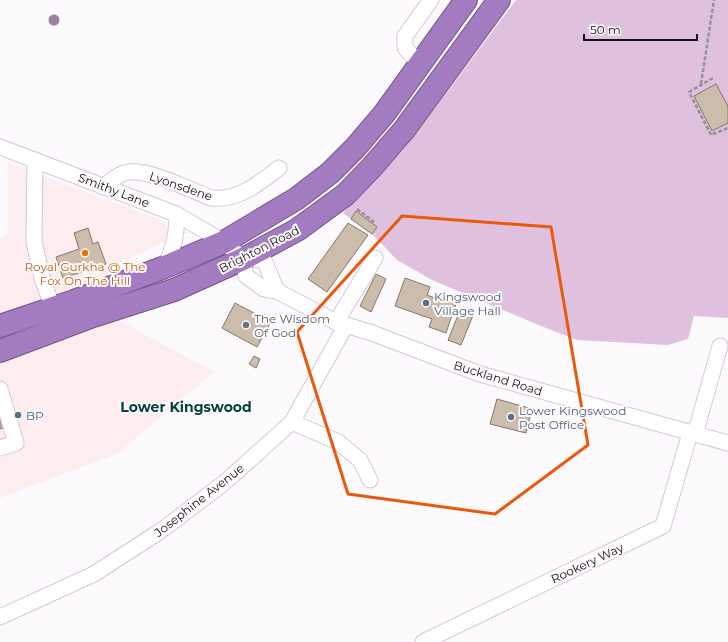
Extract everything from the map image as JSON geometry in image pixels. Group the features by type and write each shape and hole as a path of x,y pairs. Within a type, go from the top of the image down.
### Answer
{"highway":[{"name":"Brighton Road","path":"0,326 165,267 224,242 296,199 330,172 355,148 384,114 466,0"},
{"name":"Brighton Road","path":"0,351 93,316 174,290 243,259 297,230 345,195 372,167 404,130 499,0"}],"street":[{"path":"420,64 405,48 405,36 431,0"},
{"name":"Smithy Lane","path":"0,147 176,214 224,242 243,259"},
{"path":"35,160 34,242 43,281 53,308"},
{"name":"Lyonsdene","path":"103,187 116,177 126,172 138,172 150,174 210,198 221,199 232,197 256,185 279,168"},
{"path":"165,267 175,244 177,232 176,214"},
{"name":"Josephine Avenue","path":"0,617 94,574 162,530 224,483 292,422 375,258"},
{"path":"243,259 264,260 277,291"},
{"name":"Buckland Road","path":"243,259 246,276 264,289 277,291 341,324 480,374 728,443"},
{"name":"Rookery Way","path":"423,642 663,526 720,346"},
{"path":"0,389 16,443 0,448"},
{"path":"292,422 338,442 360,460 370,480"}],"path":[{"path":"701,85 714,0"},
{"path":"712,78 689,92 710,135 727,128 728,134"}],"highlighted area":[{"path":"402,216 551,227 588,445 495,514 348,494 297,332"}],"shaded area":[{"path":"516,0 728,0 728,318 694,316 688,339 668,345 577,340 432,280 397,260 372,234 343,213 405,148"},
{"path":"8,163 164,221 170,230 166,241 113,266 118,320 214,372 118,453 0,498 0,238 8,235"}],"building":[{"path":"716,84 728,106 728,123 712,131 694,96"},
{"path":"356,211 377,227 372,234 351,219"},
{"path":"348,223 368,235 327,292 308,279"},
{"name":"Royal Gurkha @ The Fox On The Hill","path":"88,228 93,244 98,242 106,264 63,278 56,257 79,249 74,233"},
{"path":"376,274 386,279 371,312 360,306"},
{"name":"Kingswood Village Hall","path":"405,278 430,287 427,295 440,300 443,292 458,298 446,333 429,327 432,319 395,306"},
{"name":"The Wisdom Of God","path":"235,303 271,322 257,347 222,328"},
{"path":"461,308 474,313 461,345 448,340"},
{"path":"254,356 260,359 256,368 249,364"},
{"path":"497,399 532,409 526,433 490,424"},
{"path":"0,410 6,427 0,429"}],"place":[{"name":"Royal Gurkha @ The Fox On The Hill","path":"85,253"},
{"name":"Kingswood Village Hall","path":"426,303"},
{"name":"The Wisdom Of God","path":"246,325"},
{"name":"BP","path":"18,415"},
{"name":"Lower Kingswood Post Office","path":"511,417"}],"district":[{"name":"Lower Kingswood","path":"186,407"}]}
